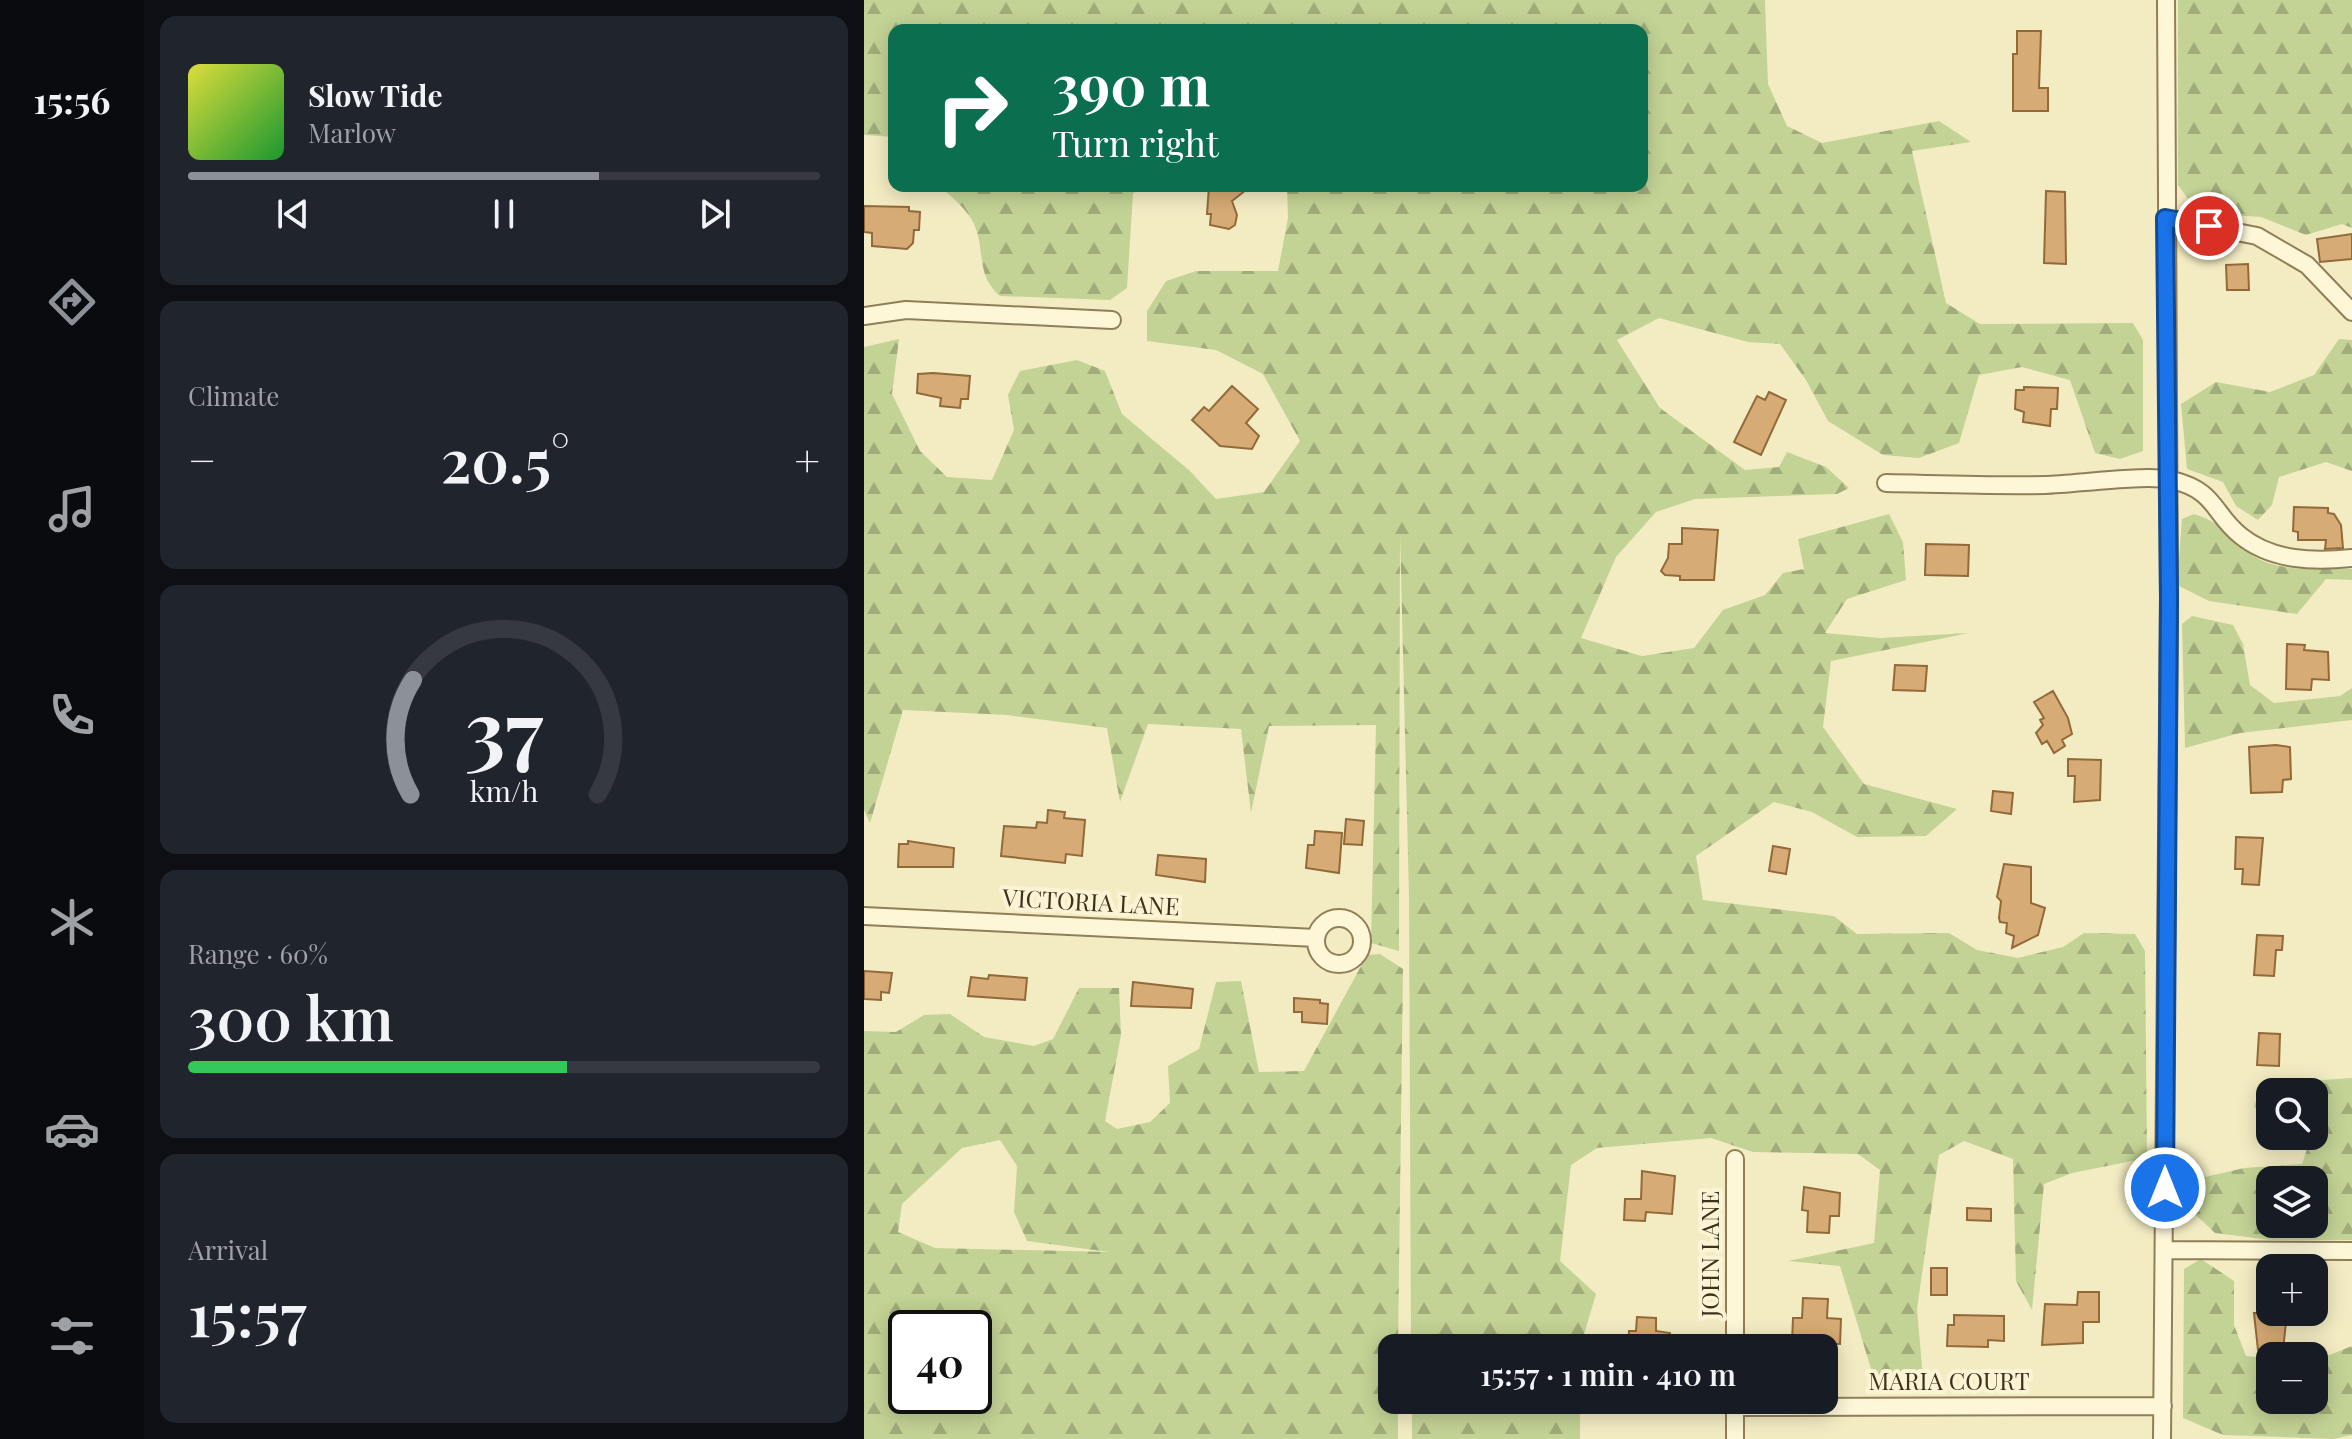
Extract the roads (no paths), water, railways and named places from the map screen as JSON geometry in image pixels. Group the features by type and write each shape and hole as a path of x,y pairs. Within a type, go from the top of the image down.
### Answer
{"street":[{"path":"2162,1439 2169,479 2166,0"},
{"path":"2165,218 2257,236 2307,265 2352,312"},
{"path":"864,316 906,310 1112,320"},
{"path":"1886,483 2044,485 2169,479 2200,491 2213,500 2240,536 2264,549 2283,557 2352,558"},
{"name":"VICTORIA LANE","path":"864,916 1316,938"},
{"name":"JOHN LANE","path":"1735,1159 1735,1334"},
{"path":"2164,1250 2352,1251"},
{"name":"MARIA COURT","path":"1838,1404 2163,1406"},
{"path":"1735,1414 1735,1439"}]}
